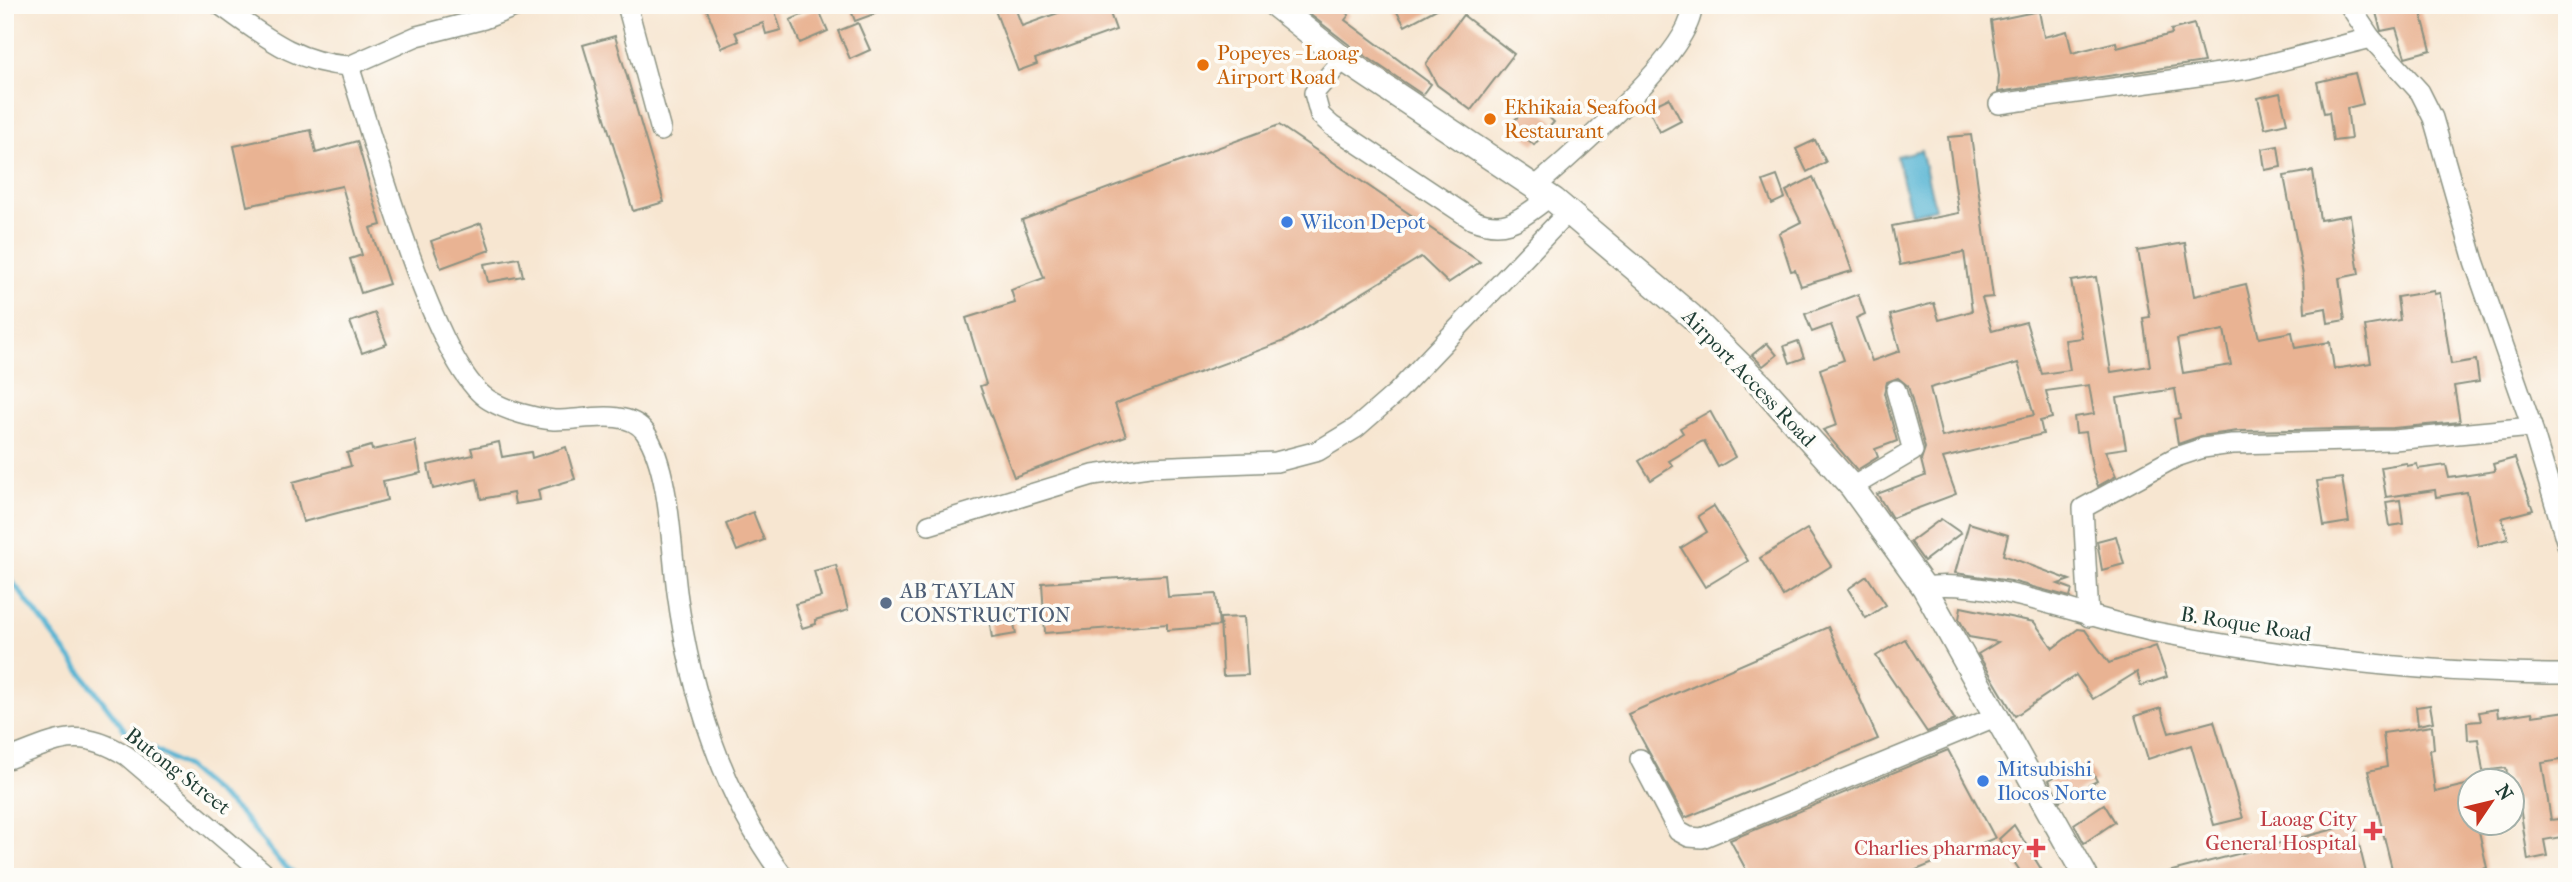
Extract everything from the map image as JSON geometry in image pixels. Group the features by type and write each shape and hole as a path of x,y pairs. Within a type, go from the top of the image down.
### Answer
{"main road":[{"name":"Airport Access Road","path":"1275,5 1343,59 1551,199 1691,316 1762,386 1852,487 1924,587 2086,877"}],"street":[{"path":"220,5 301,59 323,65 349,66 417,36 484,19 520,5"},
{"path":"627,5 661,131"},
{"path":"929,524 1093,475 1149,467 1276,462 1318,451 1356,428 1396,393 1551,199 1601,127 1669,55 1691,17 1692,5"},
{"path":"2348,5 2371,38 2420,92 2432,118 2486,299 2532,427 2567,544"},
{"path":"1999,103 2248,69 2371,38"},
{"path":"1343,59 1314,93 1320,115 1332,126 1473,220 1491,227 1507,226 1551,199"},
{"path":"349,66 425,295 447,348 466,377 487,399 513,411 552,420 625,418 637,423 645,432 653,448 668,505 687,650 714,744 740,810 784,877"},
{"path":"1852,487 1913,451 1896,390"},
{"path":"2089,617 2083,508 2176,457 2203,448 2232,444 2394,440 2532,427"},
{"name":"B. Roque Road","path":"1924,587 1953,585 1987,589 2089,617 2172,635 2318,659 2494,674 2567,674"},
{"path":"1640,759 1678,831 1689,837 1703,838 1996,717"},
{"name":"Butong Street","path":"5,760 55,742 81,736 103,741 127,756 270,877"}],"water":[{"path":"1921,150 1935,208 1911,214 1897,156"}],"building":[{"path":"705,5 773,5 781,30 766,34 763,23 735,32 739,41 722,48"},
{"path":"849,5 893,5 893,7 855,21"},
{"path":"993,5 1014,5 1022,26 1080,5 1107,5 1116,30 1035,59 1037,64 1018,71"},
{"path":"1314,5 1336,5 1349,15 1345,20 1431,84 1423,95 1352,47 1308,13"},
{"path":"1393,5 1444,5 1405,26"},
{"path":"2374,5 2419,5 2431,50 2405,57 2396,28 2381,31"},
{"path":"818,8 828,31 800,43 790,20"},
{"path":"2039,11 2044,37 2067,31 2072,53 2116,42 2117,48 2172,34 2171,30 2194,24 2204,62 1998,92 1999,76 1991,21"},
{"path":"1463,15 1514,54 1471,110 1437,85 1426,64"},
{"path":"858,23 870,50 850,59 838,31"},
{"path":"615,36 664,202 633,211 583,45"},
{"path":"2355,73 2363,104 2347,108 2351,139 2333,141 2329,112 2324,113 2317,82"},
{"path":"2280,93 2287,123 2265,128 2258,98"},
{"path":"1669,98 1681,121 1660,132 1648,108"},
{"path":"1532,102 1554,122 1534,145 1511,124"},
{"path":"1279,125 1480,262 1448,283 1421,257 1284,341 1115,404 1126,436 1014,477 980,386 986,384 966,318 1015,303 1011,290 1044,278 1022,220"},
{"path":"311,130 316,153 357,141 381,225 370,228 389,284 361,293 350,259 362,255 342,186 247,206 234,146"},
{"path":"1971,135 1993,297 1982,298 1992,331 2026,322 2042,374 2070,370 2065,340 2082,338 2071,281 2096,277 2111,372 2150,366 2143,318 2150,317 2138,251 2185,243 2194,296 2246,284 2259,338 2292,332 2295,348 2330,342 2334,369 2371,363 2365,326 2400,320 2397,297 2434,291 2434,294 2440,293 2451,364 2476,360 2479,382 2454,386 2460,422 2393,428 2238,431 2201,436 2178,444 2174,419 2180,418 2175,389 2117,398 2126,448 2105,451 2116,476 2098,486 2086,432 2076,433 2074,417 2094,414 2089,385 2046,391 2052,418 2040,421 2043,434 1943,458 1956,494 1892,518 1877,494 1925,476 1921,460 1925,448 1908,386 1898,378 1887,382 1884,393 1897,441 1875,449 1878,457 1857,470 1823,430 1837,425 1820,369 1844,360 1831,325 1812,332 1805,314 1858,294 1865,314 1856,318 1872,361 1900,351 1890,315 1934,303 1939,320 1972,311 1964,252 1900,265 1892,226 1959,213 1948,137","holes":["2224,330 2231,365 2183,373 2177,339","2018,363 2034,415 1942,437 1930,388"]},
{"path":"1815,140 1826,162 1807,172 1796,149"},
{"path":"2278,146 2281,167 2265,170 2262,149"},
{"path":"2313,171 2320,220 2350,215 2359,274 2339,278 2345,320 2328,323 2326,308 2305,312 2303,275 2284,176"},
{"path":"1777,176 1785,198 1772,204 1763,181"},
{"path":"1813,177 1838,231 1852,271 1801,286 1795,270 1791,271 1779,233 1801,222 1786,191"},
{"path":"481,223 490,250 441,268 431,241"},
{"path":"519,258 523,276 488,282 484,264"},
{"path":"375,313 387,344 362,353 350,322"},
{"path":"1798,341 1804,358 1790,363 1784,346"},
{"path":"1767,343 1777,355 1763,366 1752,355"},
{"path":"1710,411 1735,457 1718,467 1704,441 1669,461 1673,466 1651,480 1639,461 1683,433 1680,428"},
{"path":"415,441 421,473 383,481 387,500 303,522 293,482 351,466 347,453 371,446 372,450"},
{"path":"499,442 502,457 531,452 532,458 566,447 575,479 538,490 540,500 515,504 513,493 481,499 477,479 433,489 428,465 473,455 471,448"},
{"path":"2515,458 2533,510 2502,518 2508,539 2478,546 2467,492 2436,497 2435,490 2386,497 2381,467 2407,463 2407,466 2417,464 2418,469 2446,465 2449,478 2495,471 2493,464"},
{"path":"2342,478 2349,522 2324,526 2317,481"},
{"path":"2400,500 2403,524 2390,526 2386,502"},
{"path":"1714,506 1748,561 1705,587 1681,548 1707,532 1698,516"},
{"path":"753,512 764,540 737,551 726,524"},
{"path":"1941,519 1961,533 1924,561 1910,542"},
{"path":"1969,523 2008,535 2003,555 2070,580 2058,584 2072,589 2070,597 2011,581 1955,573"},
{"path":"1807,529 1831,566 1783,596 1760,558"},
{"path":"2116,536 2124,564 2102,570 2097,541"},
{"path":"836,565 848,610 815,620 816,624 802,628 795,604 821,597 814,571"},
{"path":"1166,575 1168,597 1216,594 1219,626 1167,630 1167,624 1045,633 1042,583"},
{"path":"1867,576 1886,605 1866,618 1848,589"},
{"path":"1961,607 2034,622 2053,648 2078,629 2085,630 2109,663 2156,646 2167,677 2141,686 2137,672 2093,699 2076,675 2015,716 1978,654 1998,642 1969,637 1959,619"},
{"path":"1012,614 1016,634 992,638 989,618"},
{"path":"1244,617 1248,675 1223,676 1220,618"},
{"path":"1828,627 1878,739 1685,818 1628,714"},
{"path":"1905,639 1955,720 1927,732 1876,656"},
{"path":"2430,705 2433,722 2418,725 2416,707"},
{"path":"2161,708 2169,733 2214,721 2243,818 2214,825 2191,745 2148,759 2135,716"},
{"path":"2497,709 2498,717 2567,711 2567,759 2542,763 2551,820 2567,818 2567,836 2544,840 2547,856 2528,860 2524,836 2526,766 2482,766 2478,739 2468,740 2467,722 2481,721 2479,712"},
{"path":"2432,726 2434,749 2430,750 2435,792 2456,787 2456,836 2480,836 2487,868 2443,877 2394,877 2368,771 2387,767 2383,733"},
{"path":"1948,750 1995,838 1899,877 1750,877 1730,840"},
{"path":"2088,764 2097,781 2060,801 2049,780 2076,765 2078,769"},
{"path":"2104,804 2115,822 2084,843 2074,824"},
{"path":"2354,824 2367,877 2169,877 2168,872"},
{"path":"2014,825 2046,877 2024,877 1999,839"}],"waterway":[{"path":"5,572 127,733 186,767 241,814 280,862 299,877"}],"place":[{"name":"Popeyes - Laoag Airport Road","path":"1203,65"},
{"name":"Ekhikaia Seafood Restaurant","path":"1490,119"},
{"name":"Wilcon Depot","path":"1287,222"},
{"name":"AB TAYLAN CONSTRUCTION","path":"886,603"},
{"name":"Mitsubishi Ilocos Norte","path":"1983,781"},
{"name":"Laoag City General Hospital","path":"2373,831"},
{"name":"Charlies pharmacy","path":"2036,848"}]}
